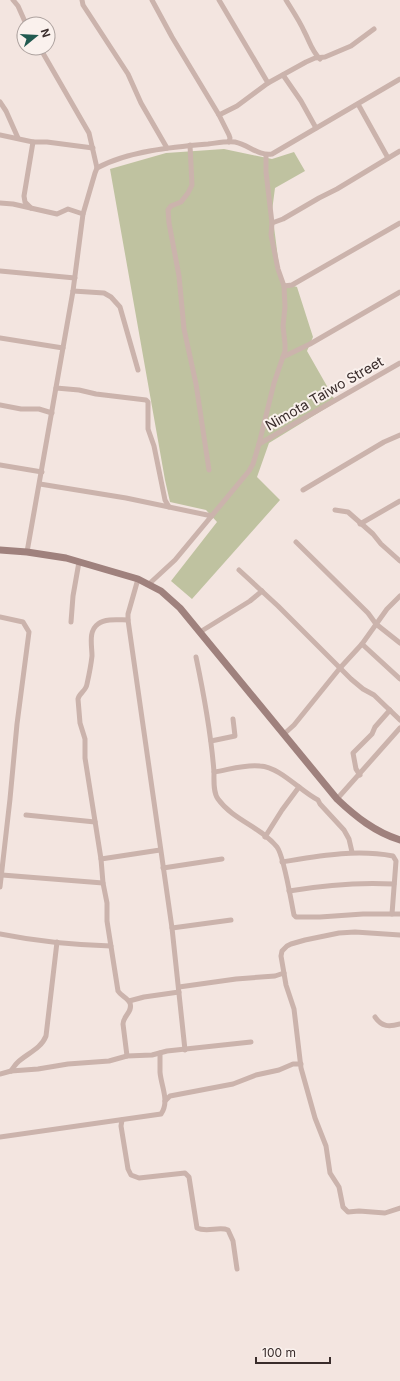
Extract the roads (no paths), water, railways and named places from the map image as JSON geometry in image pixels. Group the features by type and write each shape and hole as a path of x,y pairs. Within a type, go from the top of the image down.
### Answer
{"main road":[{"path":"0,550 27,552 66,558 138,579 150,584 168,596 180,608 284,734 351,812 368,825 382,833 400,840"}],"street":[{"path":"12,0 18,6 22,16"},
{"path":"82,0 83,5 128,74 167,148"},
{"path":"152,0 172,37 219,115 229,135 229,142"},
{"path":"219,0 268,83"},
{"path":"286,0 303,28 310,43 311,49 320,59"},
{"path":"219,115 236,106 268,83 306,62 315,58 320,59 351,46 374,29"},
{"path":"27,552 73,291 84,214 97,168 89,133 45,56"},
{"path":"283,75 316,128"},
{"path":"97,168 140,153 190,145 229,142 240,144 266,155 272,154 400,79"},
{"path":"0,102 6,111 18,138"},
{"path":"358,104 388,158"},
{"path":"0,135 33,142 47,142 93,148"},
{"path":"31,208 25,202 24,196 33,142"},
{"path":"190,145 192,185 181,202 171,206 168,210 179,276 184,329 196,384 209,470"},
{"path":"272,223 283,219 338,189 400,151"},
{"path":"150,584 175,560 249,471 253,464 259,444 276,376 283,357 285,344 283,326 285,307 284,286 278,270 271,235 272,223 266,155"},
{"path":"0,203 13,204 57,214 68,209 84,214"},
{"path":"284,286 292,285 400,223"},
{"path":"0,270 75,278"},
{"path":"73,291 104,293 111,297 120,307 138,370"},
{"path":"283,357 310,344 400,292"},
{"path":"0,338 63,348"},
{"name":"Nimota Taiwo Street","path":"259,444 400,363"},
{"path":"56,388 146,400 148,402 148,429 154,446 165,500 169,507"},
{"path":"0,405 21,409 46,410 52,413"},
{"path":"303,490 384,442 400,435"},
{"path":"0,465 42,472"},
{"path":"40,484 126,498 212,516"},
{"path":"360,524 400,501"},
{"path":"335,510 348,512 400,561"},
{"path":"296,542 368,613 376,624 400,643"},
{"path":"71,622 73,596 79,562"},
{"path":"239,570 351,679 374,695 400,720"},
{"path":"138,579 128,614 128,620 172,928 185,1050"},
{"path":"200,632 250,601 262,591"},
{"path":"284,734 298,720 340,668 362,644 387,609 399,600"},
{"path":"0,617 23,622 30,632 19,705 0,886"},
{"path":"127,1056 123,1020 130,1012 130,1004 129,1001 118,991 107,921 107,903 102,883 101,859 85,758 85,739 80,723 78,697 87,687 92,657 91,638 94,628 97,624 106,620 128,620"},
{"path":"362,644 400,680"},
{"path":"196,657 211,741 217,798 232,813 265,837 277,848 296,918 363,914 400,914"},
{"path":"360,775 356,769 353,753 372,734 375,727 390,710"},
{"path":"211,741 235,736 233,719"},
{"path":"338,798 360,775 400,728"},
{"path":"214,772 250,766 260,766 271,769 318,800 344,830 349,840 352,852"},
{"path":"265,837 299,787"},
{"path":"26,815 95,822"},
{"path":"101,859 160,850"},
{"path":"282,862 352,852 393,856 396,862 392,914"},
{"path":"163,868 222,859"},
{"path":"2,875 102,883"},
{"path":"289,892 337,884 394,884"},
{"path":"172,928 231,920"},
{"path":"400,935 376,935 355,932 339,933 291,944 282,951 281,956 286,985 294,1009 301,1064 315,1118 326,1146 330,1173 339,1188 345,1209 348,1212 359,1211 385,1213 400,1208"},
{"path":"0,934 57,942 111,946"},
{"path":"11,1071 18,1063 33,1052 46,1036 57,942"},
{"path":"129,1001 236,979 275,976 284,973"},
{"path":"375,1017 382,1025 393,1026 400,1024"},
{"path":"0,1074 11,1071 109,1060 127,1056 152,1055 252,1042"},
{"path":"0,1137 161,1114 164,1110 165,1101 160,1072 160,1053"},
{"path":"165,1101 170,1096 233,1084 256,1075 279,1070 293,1064 301,1064"},
{"path":"164,1092 170,1096"},
{"path":"122,1120 121,1126 128,1169 131,1175 139,1178 185,1173 188,1177 197,1228 202,1230 228,1230 233,1241 237,1269"}]}
